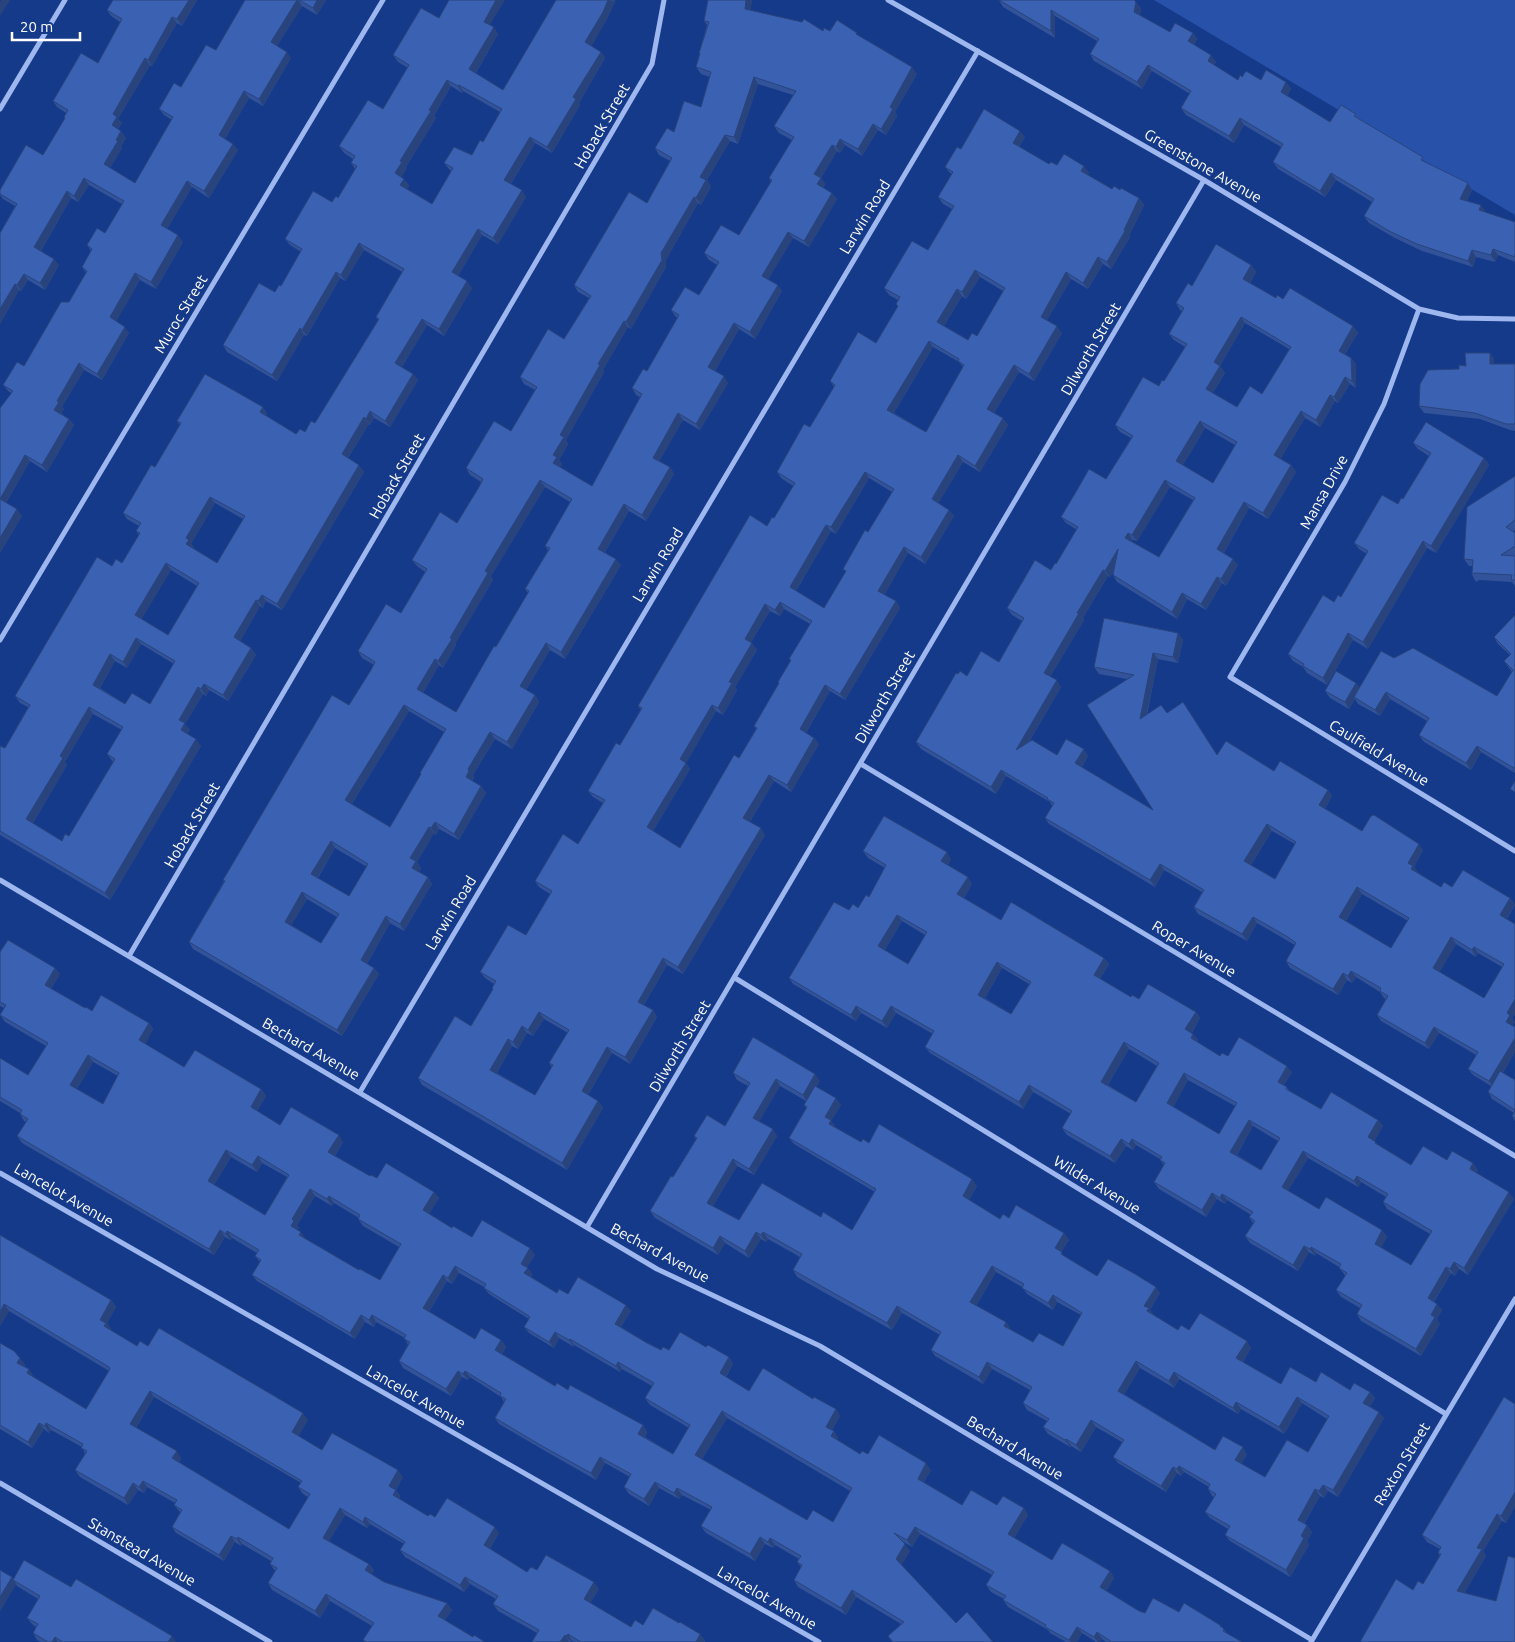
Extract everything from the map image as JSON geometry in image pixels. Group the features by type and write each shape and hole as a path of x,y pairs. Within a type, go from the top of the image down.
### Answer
{"street":[{"path":"0,109 65,0"},
{"name":"Muroc Street","path":"0,640 383,0"},
{"name":"Hoback Street","path":"129,956 652,64 664,0"},
{"name":"Greenstone Avenue","path":"888,0 1204,180 1419,309 1458,318 1515,319"},
{"name":"Larwin Road","path":"360,1092 978,51"},
{"name":"Dilworth Street","path":"587,1227 1204,180"},
{"name":"Mansa Drive","path":"1230,677 1345,482 1384,404 1419,309"},
{"name":"Caulfield Avenue","path":"1230,677 1515,851"},
{"name":"Roper Avenue","path":"860,764 1515,1156"},
{"name":"Bechard Avenue","path":"0,880 657,1269 820,1346 1311,1641"},
{"name":"Wilder Avenue","path":"735,978 1446,1414"},
{"name":"Lancelot Avenue","path":"0,1173 819,1642"},
{"name":"Rexton Street","path":"1311,1641 1515,1299"},
{"name":"Stanstead Avenue","path":"0,1483 270,1642"}],"shaded area":[{"path":"1154,0 1515,0 1515,215"}],"building":[{"path":"113,0 189,0 177,19 172,17 148,60 145,58 113,114 117,117 112,125 121,131 116,140 118,141 104,164 135,183 173,117 159,109 174,83 181,87 206,45 216,50 245,0 297,0 271,42 287,52 259,99 244,91 219,135 233,144 204,191 187,181 161,225 178,235 151,282 135,273 110,317 125,327 97,374 79,363 57,401 59,402 54,410 69,419 42,465 25,455 0,499 0,408 13,391 3,385 17,362 24,366 61,302 69,302 87,271 82,267 92,249 87,245 97,228 105,233 124,201 84,178 74,196 67,191 34,247 54,259 40,283 24,274 17,285 15,284 0,309 0,233 17,204 0,194 0,190 26,145 43,155 65,118 68,110 53,101 81,53 98,63 122,19 107,10"},
{"path":"299,0 317,0 313,8"},
{"path":"449,0 496,0 484,22 494,27 469,69 503,90 556,0 608,0 585,42 601,52 573,97 576,99 547,147 530,137 504,180 522,190 493,238 478,229 452,272 467,281 439,329 422,319 395,363 413,374 385,421 370,411 366,419 364,417 342,454 359,465 277,604 262,595 258,601 256,600 234,637 251,648 223,695 204,684 201,689 198,687 179,720 185,723 181,730 196,739 105,893 0,831 0,746 5,748 30,705 15,696 97,557 112,566 116,559 122,563 140,533 136,531 141,523 123,513 151,465 155,467 181,423 177,421 205,374 263,407 260,412 296,434 300,429 305,432 311,421 315,423 379,319 376,317 404,269 359,243 341,275 336,272 302,330 300,328 272,375 223,345 259,283 275,292 279,285 281,286 302,249 285,239 313,191 332,202 336,196 338,198 357,166 351,163 355,156 339,146 368,100 383,109 409,65 393,55 421,8 439,18","holes":["447,80 502,109 483,142 480,140 472,155 454,147 444,163 453,168 432,204 400,185 404,179 395,173 402,162 400,161 431,111 429,110","210,497 245,516 217,563 186,544 189,540 186,538","166,563 199,583 168,635 135,615","136,638 175,661 150,704 132,693 125,704 93,685 110,654 123,662","89,707 123,727 107,754 115,759 69,836 65,834 62,841 26,819 63,758 60,756"]},
{"path":"708,0 746,0 745,9 802,22 804,19 823,31 824,28 830,31 837,20 856,34 912,67 890,107 893,109 881,129 873,124 858,149 840,139 836,147 832,145 814,174 821,178 817,184 832,193 804,241 788,232 762,276 778,285 750,332 734,323 708,367 724,376 696,424 678,413 653,458 670,467 642,515 624,504 598,549 616,559 561,652 546,643 520,686 535,695 507,742 490,732 468,769 466,777 481,786 454,834 435,822 431,828 429,827 410,858 416,861 412,868 428,877 400,924 386,916 361,960 374,968 337,1030 189,942 225,881 223,880 332,695 349,705 371,670 375,662 358,651 386,604 401,613 427,569 412,560 440,512 457,523 479,487 483,479 466,468 494,421 511,431 537,387 520,377 548,329 564,339 591,296 574,285 629,192 647,203 672,158 655,148 667,128 674,132 684,101 701,107 711,72 696,67 709,22 704,21","holes":["754,77 796,91 774,126 794,137 769,178 772,180 739,235 721,225 704,253 719,262 699,295 685,287 671,310 679,315 647,371 643,369 632,388 642,394 592,486 553,463 557,457 553,455 564,437 560,435 600,365 598,364 624,321 626,322 662,260 661,253 706,180 700,177 725,135 734,137","540,480 572,499 545,546 550,548 525,589 529,591 496,647 494,646 456,712 417,689 435,659 438,661 452,639 450,638 488,573 485,571","404,705 446,729 390,827 345,800","331,841 368,864 349,896 311,874","302,892 339,914 321,943 285,922"]},
{"path":"999,0 1134,0 1136,2 1134,12 1170,32 1175,23 1193,33 1188,41 1211,55 1208,61 1238,80 1240,75 1242,77 1246,71 1261,80 1266,70 1286,82 1281,92 1330,122 1341,105 1356,114 1354,116 1423,157 1421,160 1468,183 1460,199 1481,205 1479,210 1515,222 1515,257 1493,249 1491,255 1472,250 1468,261 1417,244 1391,232 1364,216 1374,199 1331,173 1320,191 1273,162 1283,144 1240,118 1229,136 1181,108 1191,91 1148,65 1137,82 1090,54 1099,39 1051,10 1051,31"},
{"path":"984,109 1020,131 1013,143 1049,164 1051,162 1057,165 1064,154 1084,166 1081,171 1112,189 1114,186 1120,190 1121,188 1139,198 1125,231 1107,262 1098,257 1083,283 1066,272 1041,317 1057,326 1029,374 1014,365 987,409 1003,418 975,466 958,455 936,492 932,499 949,510 921,557 904,547 878,591 896,601 840,694 825,685 800,729 814,738 787,785 769,775 743,818 761,828 678,967 663,958 638,1002 653,1010 625,1057 607,1047 582,1091 598,1101 562,1163 418,1078 455,1016 471,1026 493,989 496,981 480,972 508,925 526,935 552,891 535,881 563,834 578,844 605,800 588,791 616,743 620,745 642,708 638,706 750,515 767,526 772,517 774,518 795,483 777,472 804,424 810,427 835,385 830,381 858,332 876,343 898,306 896,304 900,297 884,288 912,241 928,250 954,206 938,197 953,172 945,167 957,147 961,149","holes":["975,270 1005,288 977,336 972,333 968,340 937,322 957,289 962,292","929,341 959,359 958,361 964,365 926,432 887,410","865,472 894,489 868,532 865,530 843,569 846,571 824,608 790,587 826,525 831,527","780,602 812,621 789,659 791,660 779,683 754,726 757,728 739,758 734,755 680,848 647,827 686,763 680,759 712,705 718,708 732,683 729,682 752,643 745,639 765,604 775,610","539,1012 569,1030 549,1063 553,1065 535,1095 490,1070 508,1039 513,1042 522,1026 528,1030"]},
{"path":"1216,244 1251,265 1243,279 1276,298 1277,295 1283,299 1290,288 1353,326 1339,351 1351,358 1352,381 1345,377 1334,397 1330,395 1316,420 1301,411 1274,455 1291,465 1263,513 1244,502 1217,549 1233,559 1221,579 1217,577 1201,604 1182,593 1172,612 1113,575 1118,549 1077,613 1079,613 1044,673 1057,680 1016,750 1032,740 1057,755 1066,739 1084,749 1075,763 1153,810 1087,705 1134,675 1094,667 1104,618 1178,633 1173,657 1153,653 1140,719 1161,705 1167,713 1183,702 1217,755 1226,741 1274,771 1280,761 1328,790 1319,805 1362,831 1371,816 1374,815 1419,844 1408,863 1413,866 1411,869 1441,887 1444,882 1452,887 1463,870 1510,898 1500,915 1515,924 1515,999 1507,1013 1510,1015 1506,1022 1515,1027 1515,1038 1489,1081 1468,1069 1478,1052 1434,1027 1425,1043 1377,1015 1388,996 1380,991 1381,988 1351,971 1348,976 1343,973 1333,989 1286,961 1296,943 1288,937 1253,917 1242,934 1194,907 1204,890 1160,864 1150,880 1045,818 1054,803 1001,770 991,787 916,742 956,673 958,674 960,671 967,676 981,651 999,662 1024,618 1007,608 1035,560 1051,570 1056,564 1078,527 1061,517 1089,469 1106,479 1133,436 1115,425 1143,377 1159,386 1187,344 1169,334 1184,308 1176,303 1188,283 1192,286","holes":["1241,317 1291,347 1262,394 1250,386 1237,407 1206,389 1220,366 1214,362","1200,421 1237,442 1213,483 1176,461","1165,480 1195,498 1159,557 1125,538 1128,533 1132,535","1267,824 1296,842 1275,879 1244,861","1357,887 1409,918 1391,948 1339,917","1451,937 1472,950 1474,947 1504,964 1484,998 1433,968"]},
{"path":"1465,353 1490,353 1490,364 1515,364 1515,424 1506,424 1475,413 1419,406 1420,384 1428,370 1459,369 1459,365 1466,366"},
{"path":"1426,422 1484,458 1431,546 1423,541 1363,642 1348,633 1323,678 1288,654 1323,595 1334,602 1338,595 1341,597 1368,551 1354,543 1382,495 1398,504 1431,453 1413,443"},
{"path":"1515,476 1515,520 1506,527 1515,533 1515,546 1501,555 1515,556 1515,580 1511,580 1512,575 1474,573 1472,575 1473,560 1464,559 1467,507"},
{"path":"0,499 17,509 0,538"},
{"path":"1515,615 1515,771 1513,770 1514,768 1477,746 1466,763 1419,735 1429,718 1386,692 1375,710 1354,697 1381,651 1394,658 1413,648 1497,696 1513,670 1504,661 1511,654 1494,637"},
{"path":"1336,671 1356,683 1345,702 1325,691"},
{"path":"1515,781 1515,792 1510,789"},
{"path":"884,816 947,852 941,861 968,877 957,894 1001,920 1011,902 1104,958 1094,975 1131,997 1132,995 1139,999 1148,984 1196,1012 1185,1029 1193,1034 1191,1038 1220,1056 1222,1053 1228,1056 1239,1037 1287,1066 1278,1082 1287,1087 1286,1089 1321,1109 1331,1092 1378,1120 1368,1137 1411,1165 1423,1146 1447,1160 1452,1151 1473,1163 1470,1169 1509,1192 1464,1268 1454,1262 1450,1269 1446,1267 1428,1298 1437,1304 1431,1315 1435,1317 1416,1349 1357,1314 1362,1305 1336,1290 1347,1273 1339,1268 1341,1264 1311,1247 1310,1249 1304,1246 1293,1265 1245,1236 1255,1221 1249,1217 1253,1212 1222,1194 1220,1198 1212,1193 1202,1210 1154,1182 1165,1163 1160,1160 1162,1157 1132,1139 1129,1144 1121,1139 1110,1156 1062,1128 1072,1111 1029,1085 1019,1102 925,1047 934,1031 891,1006 882,1021 856,1006 851,1015 789,978 834,902 849,910 853,904 858,908 866,895 869,897 886,865 863,851","holes":["897,915 927,932 908,964 878,946","997,962 1031,982 1011,1014 978,995","1124,1042 1159,1063 1136,1102 1101,1082","1184,1073 1237,1103 1219,1134 1167,1103","1249,1120 1280,1138 1261,1170 1230,1152","1303,1151 1354,1181 1357,1176 1388,1194 1383,1202 1432,1231 1411,1265 1375,1244 1382,1230 1326,1197 1319,1209 1282,1187"]},
{"path":"8,940 55,968 45,985 92,1011 101,995 149,1023 139,1040 184,1067 195,1050 261,1089 251,1107 280,1125 291,1107 339,1135 328,1152 370,1176 377,1178 386,1163 434,1192 423,1210 452,1228 453,1226 472,1237 482,1220 530,1248 521,1264 528,1268 524,1273 557,1293 559,1289 568,1294 578,1277 626,1305 615,1324 647,1343 661,1350 663,1347 669,1350 680,1332 706,1347 708,1345 729,1357 720,1373 749,1391 763,1368 813,1399 814,1397 836,1409 826,1427 834,1431 831,1436 860,1454 862,1451 868,1454 879,1435 926,1463 918,1479 962,1505 971,1490 997,1505 1003,1496 1024,1508 1008,1534 1052,1560 1062,1543 1083,1555 1110,1571 1100,1587 1139,1611 1145,1613 1153,1598 1179,1612 1184,1603 1220,1625 1224,1629 1223,1631 1242,1642 1112,1642 1097,1632 1094,1637 1077,1627 1069,1640 1003,1600 1006,1596 986,1585 994,1572 915,1527 907,1540 894,1533 905,1544 896,1559 956,1623 967,1612 993,1642 893,1642 888,1636 904,1622 852,1590 841,1608 794,1580 802,1565 797,1562 801,1556 770,1538 768,1542 760,1537 750,1554 701,1526 712,1507 677,1488 674,1493 655,1482 644,1499 624,1487 631,1474 600,1457 591,1473 495,1418 506,1399 500,1396 501,1393 465,1371 463,1374 458,1371 446,1389 399,1361 410,1342 404,1339 406,1335 372,1315 369,1320 361,1315 350,1333 252,1275 261,1260 255,1256 259,1250 227,1231 226,1234 220,1230 209,1249 17,1136 28,1119 20,1114 22,1110 0,1097 0,1058 28,1075 48,1043 0,1015 6,1005 0,1002 0,952","holes":["88,1055 119,1073 103,1104 70,1085","226,1150 252,1165 258,1156 289,1175 265,1215 208,1181","310,1189 327,1199 329,1196 360,1215 358,1219 401,1244 380,1280 299,1235 301,1232 291,1226 294,1221 292,1219","455,1266 486,1284 484,1288 529,1316 524,1327 549,1342 555,1332 616,1366 618,1362 654,1383 645,1398 690,1425 673,1454 638,1434 643,1425 570,1385 568,1390 557,1383 555,1386 495,1350 501,1340 481,1328 475,1339 423,1308 443,1275 448,1278","722,1411 852,1488 833,1522 813,1510 807,1520 695,1455"]},
{"path":"753,1037 815,1074 803,1095 776,1079 753,1118 773,1129 749,1169 733,1159 707,1203 739,1220 762,1183 821,1217 823,1212 852,1230 876,1189 789,1138 807,1107 804,1105 815,1086 836,1098 825,1117 831,1120 829,1124 861,1142 863,1139 869,1143 879,1124 972,1179 963,1196 1000,1219 1003,1214 1009,1218 1016,1205 1064,1233 1055,1248 1062,1252 1061,1254 1097,1276 1108,1259 1135,1274 1156,1287 1144,1306 1149,1308 1147,1311 1178,1330 1181,1325 1189,1330 1200,1313 1247,1341 1236,1358 1281,1384 1290,1367 1316,1382 1321,1372 1350,1390 1354,1383 1370,1392 1363,1403 1379,1412 1333,1490 1323,1485 1319,1491 1315,1489 1298,1520 1307,1525 1301,1536 1304,1538 1286,1570 1225,1535 1230,1526 1205,1512 1216,1494 1208,1489 1210,1484 1179,1466 1177,1469 1173,1467 1161,1486 1113,1457 1124,1440 1091,1420 1076,1445 1065,1440 1043,1427 1049,1419 1023,1403 1032,1387 987,1362 979,1377 931,1350 941,1332 897,1306 887,1323 793,1270 802,1254 763,1232 761,1235 756,1232 745,1251 720,1236 713,1248 650,1211 697,1138 694,1136 707,1115 725,1126 750,1083 733,1073","holes":["992,1266 1024,1284 1022,1288 1048,1303 1053,1295 1082,1313 1063,1346 1039,1333 1033,1342 1004,1326 1006,1322 970,1302","1136,1361 1169,1381 1174,1372 1233,1408 1236,1402 1279,1427 1297,1397 1329,1416 1308,1452 1287,1440 1265,1477 1235,1460 1243,1447 1223,1436 1215,1450 1118,1391"]},
{"path":"1500,1071 1515,1080 1515,1110 1488,1092"},
{"path":"0,1235 111,1300 100,1320 106,1323 104,1326 137,1346 140,1341 148,1346 159,1328 303,1413 292,1432 322,1450 332,1433 398,1470 389,1486 396,1490 393,1495 428,1516 430,1514 435,1517 447,1498 495,1527 484,1545 527,1572 531,1567 537,1570 546,1555 594,1582 584,1599 631,1627 635,1620 643,1625 653,1608 700,1634 696,1642 581,1642 568,1634 560,1642 532,1642 539,1630 493,1604 498,1596 465,1577 460,1585 400,1550 405,1542 365,1517 363,1522 340,1508 323,1538 369,1564 365,1570 384,1582 447,1603 438,1616 485,1642 367,1642 363,1640 374,1623 326,1594 315,1611 268,1583 277,1568 270,1564 273,1558 238,1537 237,1539 231,1536 219,1555 172,1527 182,1510 174,1505 177,1500 143,1481 139,1487 133,1483 124,1498 75,1470 87,1451 81,1448 83,1444 46,1423 45,1426 39,1423 28,1442 0,1425 0,1343 14,1351 20,1358 17,1363 29,1369 27,1373 86,1409 110,1369 4,1304 0,1312","holes":["150,1391 302,1481 298,1487 310,1494 289,1529 172,1458 177,1451 130,1424"]},
{"path":"1504,1397 1515,1404 1515,1492 1501,1516 1497,1514 1477,1548 1482,1549 1457,1591 1496,1601 1508,1556 1515,1558 1515,1642 1360,1642 1396,1579 1413,1590 1418,1581 1423,1584 1441,1554 1438,1553 1441,1547 1422,1535"},
{"path":"24,1560 71,1587 76,1579 172,1636 168,1642 63,1642 55,1637 52,1642 48,1642 33,1633 38,1624 27,1618 40,1596 13,1580"},
{"path":"0,1570 12,1577 0,1597"}]}
